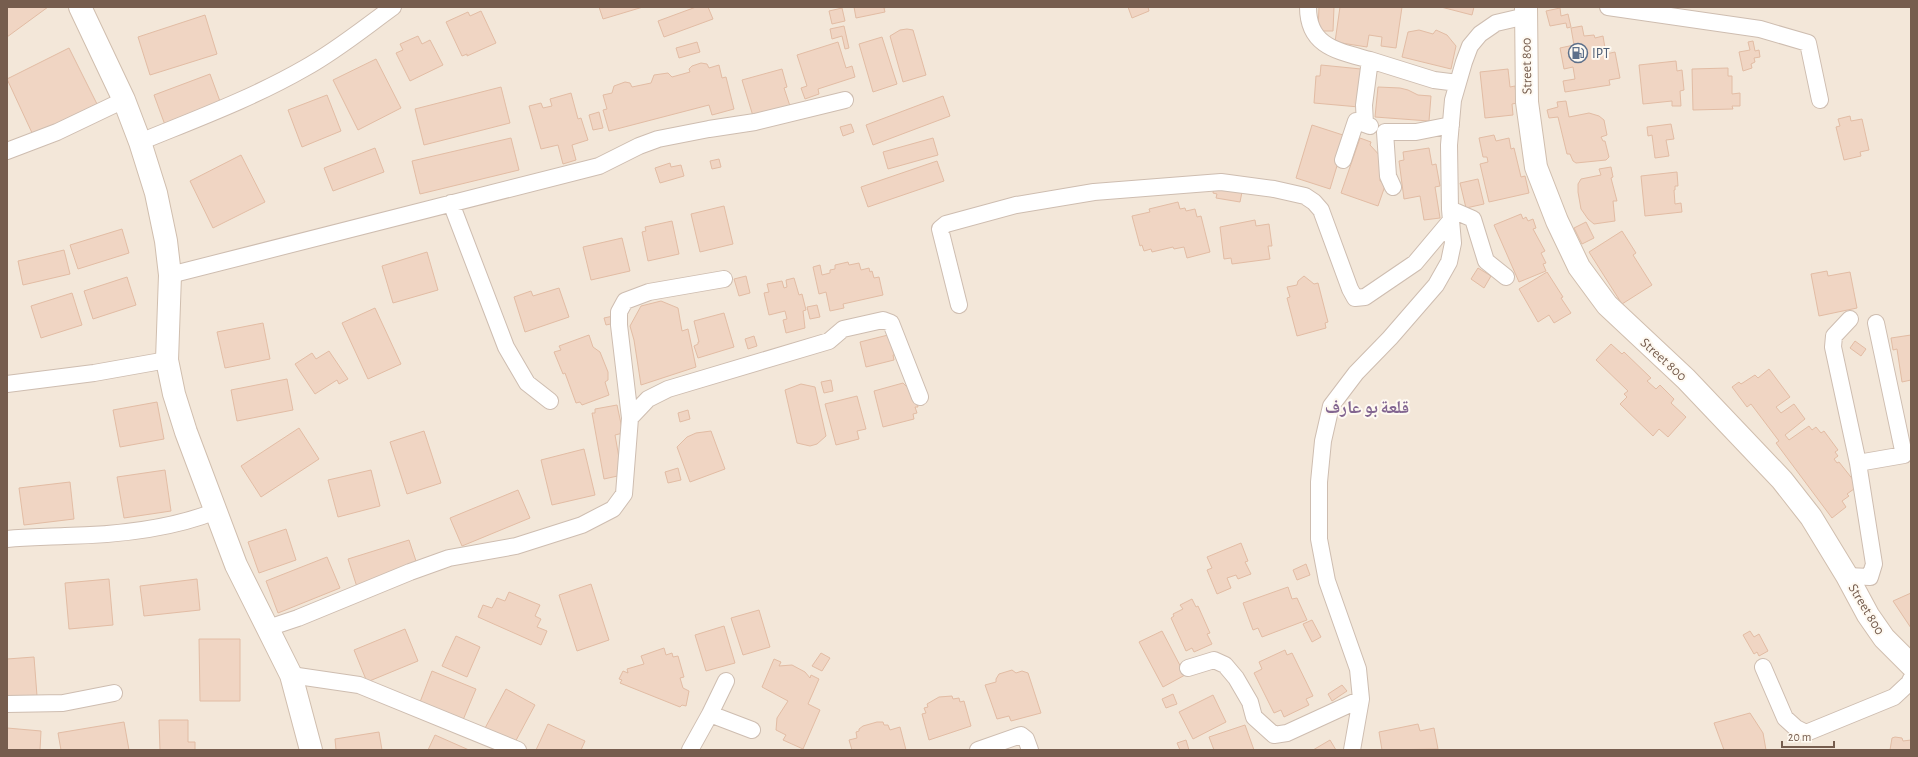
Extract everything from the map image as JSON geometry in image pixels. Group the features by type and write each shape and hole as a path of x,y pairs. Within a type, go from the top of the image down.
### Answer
{"main road":[{"path":"82,8 124,100 140,142 156,193 166,241 170,275 167,360 174,394 186,432 236,566 287,666 311,750"},
{"name":"Street 800","path":"1526,11 1527,102 1536,167 1557,221 1579,268 1607,305 1686,378 1773,470 1811,517 1847,576 1868,615 1884,638 1911,665"}],"street":[{"path":"140,142 249,97 306,68 358,34 392,7"},
{"path":"1308,7 1311,28 1323,44 1434,80 1458,83"},
{"path":"1608,7 1760,29 1808,43 1820,100"},
{"path":"1352,750 1361,699 1358,669 1327,581 1319,539 1319,482 1323,441 1331,406 1356,372 1390,338 1436,285 1449,262 1453,243 1451,214 1451,125 1453,100 1458,83 1470,46 1480,34 1496,23 1526,11"},
{"path":"1365,124 1364,105 1370,60"},
{"path":"7,151 57,132 124,100"},
{"path":"170,275 599,166 639,146 658,139 755,122 845,100"},
{"path":"1343,160 1356,121 1385,132 1416,132 1451,125"},
{"path":"1385,132 1388,176 1393,187"},
{"path":"959,305 940,229 946,224 1032,202 1094,192 1221,182 1274,189 1305,196 1321,210 1350,289 1355,298 1365,297 1415,263 1451,214"},
{"path":"451,203 506,347 527,383 550,401"},
{"path":"1451,214 1473,220 1486,261 1506,277"},
{"path":"268,628 298,618 423,567 449,558 516,546 582,525 613,509 624,494 630,418 619,325 619,312 625,301 650,292 724,279"},
{"path":"1847,576 1870,577 1874,564 1858,463 1833,347 1834,336 1850,319"},
{"path":"630,418 648,398 668,389 829,341 842,329 883,320 891,323 920,397"},
{"path":"1858,463 1904,455 1876,323"},
{"path":"7,384 94,373 167,360"},
{"path":"7,539 149,529 196,519 216,511"},
{"path":"1188,668 1214,660 1225,665 1236,678 1250,702 1254,717 1274,735 1287,733 1361,699"},
{"path":"287,666 359,685 518,750"},
{"path":"1763,667 1785,718 1796,728 1806,732 1894,697 1909,683 1911,679"},
{"path":"690,750 726,681"},
{"path":"7,704 64,703 114,692"},
{"path":"710,714 752,730"},
{"path":"978,750 1021,735 1026,739 1030,750"}],"shaded area":[{"path":"7,7 1911,7 1911,750 7,750"}],"building":[{"path":"7,7 48,7 7,37"},
{"path":"599,7 643,7 603,19"},
{"path":"696,7 708,7 713,19 664,37 658,21"},
{"path":"854,7 888,7 884,8 885,12 856,18"},
{"path":"1128,7 1148,7 1149,11 1132,18"},
{"path":"1319,7 1334,7 1333,31 1318,31"},
{"path":"1340,7 1402,7 1396,48 1381,46 1382,37 1369,35 1367,47 1335,42"},
{"path":"1441,7 1474,7 1472,15"},
{"path":"842,8 845,21 832,24 829,11"},
{"path":"1560,8 1561,16 1568,14 1571,27 1567,28 1566,23 1550,26 1546,11"},
{"path":"481,11 496,43 467,56 467,54 462,56 446,22 468,12 470,16"},
{"path":"205,15 217,54 150,75 138,37"},
{"path":"844,26 849,48 845,49 842,36 832,39 830,29"},
{"path":"1582,26 1584,36 1594,35 1595,38 1603,36 1606,54 1615,52 1620,78 1609,80 1610,85 1565,92 1563,81 1575,79 1573,67 1564,69 1560,48 1574,45 1571,28"},
{"path":"900,30 913,30 926,75 903,82 890,36"},
{"path":"1419,30 1433,34 1436,30 1447,35 1456,46 1451,69 1402,57 1408,32"},
{"path":"418,36 422,44 430,40 443,65 410,81 396,53 403,50 400,44"},
{"path":"882,37 897,84 873,92 859,44"},
{"path":"1753,41 1755,51 1759,50 1760,57 1754,58 1755,62 1751,64 1752,68 1743,71 1739,52 1750,50 1748,42"},
{"path":"697,42 700,52 679,58 676,48"},
{"path":"838,42 846,68 852,66 855,77 818,89 819,94 805,99 801,88 807,86 797,55"},
{"path":"69,48 97,104 33,135 7,79"},
{"path":"376,59 401,108 358,130 333,80"},
{"path":"1676,61 1677,71 1682,70 1684,90 1680,91 1681,106 1672,106 1672,101 1643,104 1639,65"},
{"path":"701,63 707,64 709,68 719,65 722,78 726,77 734,109 712,115 709,105 609,131 603,110 607,109 603,95 612,93 614,86 625,82 630,83 632,87 651,83 654,75 668,73 672,77 690,72 689,69 692,66"},
{"path":"1321,65 1361,69 1359,107 1314,103 1316,76 1320,76"},
{"path":"1728,68 1728,76 1732,76 1732,94 1740,93 1740,106 1732,106 1733,109 1693,110 1692,69"},
{"path":"782,69 787,87 784,88 790,106 753,116 742,80"},
{"path":"1508,69 1510,87 1515,86 1517,103 1512,104 1513,115 1485,118 1480,72"},
{"path":"210,74 221,104 165,125 154,95"},
{"path":"501,87 510,123 424,145 415,109"},
{"path":"1378,87 1400,88 1418,95 1431,96 1429,121 1375,117"},
{"path":"571,93 578,119 581,118 588,140 572,145 576,160 563,164 558,145 541,149 529,106 541,103 543,108 552,106 550,99"},
{"path":"327,95 341,131 302,147 288,110"},
{"path":"943,96 950,116 873,145 866,125"},
{"path":"1566,101 1569,117 1589,113 1599,116 1604,120 1607,135 1601,137 1603,141 1605,141 1609,157 1606,160 1576,163 1573,161 1570,154 1567,154 1558,117 1549,118 1547,110 1558,107 1557,102"},
{"path":"599,112 603,128 593,130 589,115"},
{"path":"1850,116 1851,121 1862,119 1869,150 1860,152 1861,156 1844,160 1836,127 1840,126 1838,119"},
{"path":"851,124 854,132 843,136 840,127"},
{"path":"1671,124 1674,139 1666,140 1669,156 1655,158 1652,135 1648,136 1647,127"},
{"path":"1312,125 1346,136 1330,189 1296,178"},
{"path":"1494,135 1496,141 1509,138 1511,149 1514,148 1521,177 1525,176 1529,193 1489,202 1480,164 1488,162 1487,157 1483,157 1479,138"},
{"path":"511,138 519,170 420,194 412,161"},
{"path":"933,138 938,155 888,169 883,152"},
{"path":"1360,138 1371,142 1370,145 1382,158 1380,181 1386,183 1378,206 1341,193"},
{"path":"375,148 384,172 333,191 324,168"},
{"path":"1429,148 1432,165 1436,164 1440,186 1435,187 1440,218 1424,220 1420,196 1404,199 1399,161 1404,160 1403,152"},
{"path":"241,155 265,202 213,228 190,181"},
{"path":"719,159 721,167 712,169 710,161"},
{"path":"937,161 944,181 868,207 861,187"},
{"path":"670,163 671,167 681,165 684,176 660,183 655,168"},
{"path":"1611,167 1613,177 1611,178 1617,201 1613,201 1615,221 1594,224 1588,219 1581,209 1578,184 1581,179 1601,175 1599,169"},
{"path":"1677,172 1678,186 1675,186 1674,190 1675,204 1681,203 1682,212 1645,216 1641,176"},
{"path":"1478,179 1484,204 1466,208 1460,183"},
{"path":"1214,186 1242,192 1240,202 1216,198 1217,194 1213,193"},
{"path":"1178,202 1180,209 1185,208 1186,211 1195,209 1197,217 1201,216 1210,252 1187,258 1184,247 1174,249 1173,247 1152,252 1151,249 1144,251 1142,245 1140,246 1132,216 1150,212 1149,209"},
{"path":"724,206 733,244 700,252 691,214"},
{"path":"1521,214 1523,219 1526,217 1528,221 1533,219 1536,228 1533,229 1545,251 1541,253 1546,263 1543,264 1546,271 1519,282 1494,225"},
{"path":"1255,220 1256,226 1269,224 1272,246 1268,246 1270,259 1232,264 1231,258 1224,259 1220,227"},
{"path":"672,221 679,254 648,261 642,232 646,231 645,227"},
{"path":"1586,222 1594,238 1582,244 1574,228"},
{"path":"122,229 129,253 78,269 70,245"},
{"path":"1622,231 1636,253 1633,255 1652,285 1622,304 1589,252"},
{"path":"622,238 630,271 591,280 583,247"},
{"path":"64,250 70,274 23,285 18,261"},
{"path":"427,252 438,290 393,303 382,266"},
{"path":"848,262 849,265 859,263 861,270 869,268 870,272 872,271 874,278 879,277 883,295 843,304 844,308 830,311 826,292 819,294 813,267 820,265 822,275 830,273 830,270 835,269 835,265"},
{"path":"1478,268 1491,276 1484,288 1471,279"},
{"path":"1827,271 1828,276 1850,272 1857,308 1819,316 1811,274"},
{"path":"1547,272 1571,313 1554,323 1549,315 1538,322 1519,289"},
{"path":"746,276 750,293 739,296 734,279"},
{"path":"1304,276 1314,284 1318,283 1328,322 1325,323 1326,328 1297,336 1287,298 1290,297 1287,287 1297,285 1298,281"},
{"path":"127,277 136,305 93,319 84,291"},
{"path":"794,278 799,295 802,294 806,310 803,311 805,328 786,333 783,320 787,319 785,311 769,315 764,293 769,292 767,284 782,281 784,288 787,287 786,280"},
{"path":"559,288 569,317 525,332 514,297 531,291 533,296"},
{"path":"72,293 82,325 41,338 31,306"},
{"path":"661,301 678,308 682,331 688,329 696,367 641,385 634,340 630,326 641,306"},
{"path":"817,305 820,317 810,319 807,307"},
{"path":"375,308 401,364 368,379 342,323"},
{"path":"724,313 734,347 698,358 694,346 699,342 694,321"},
{"path":"613,316 615,323 606,325 604,318"},
{"path":"263,323 270,359 225,368 217,332"},
{"path":"589,335 593,347 600,352 608,372 608,380 605,382 609,395 582,405 580,402 576,403 565,373 563,374 554,352 561,350 559,346"},
{"path":"888,335 896,354 893,355 894,360 866,367 860,342"},
{"path":"1911,335 1911,380 1902,382 1897,349 1893,350 1891,338"},
{"path":"754,336 757,346 748,349 745,339"},
{"path":"1855,341 1866,349 1861,356 1850,348"},
{"path":"1611,344 1622,354 1624,352 1651,378 1647,381 1656,389 1660,385 1674,399 1671,403 1686,417 1668,437 1659,429 1653,436 1620,404 1627,397 1624,394 1628,391 1596,360"},
{"path":"329,351 348,379 339,384 337,380 315,394 295,364 312,353 316,359"},
{"path":"1769,369 1790,397 1776,407 1781,413 1794,404 1805,419 1785,435 1789,440 1809,426 1812,430 1816,427 1821,433 1824,431 1838,450 1835,452 1838,456 1834,459 1837,463 1839,462 1858,486 1847,494 1849,496 1842,501 1846,507 1832,518 1776,443 1779,441 1751,404 1747,407 1732,387 1739,382 1741,384 1755,375 1758,378"},
{"path":"287,379 293,410 237,421 231,390"},
{"path":"831,380 833,391 824,393 821,382"},
{"path":"903,383 915,395 918,407 915,407 917,413 913,414 914,419 883,427 874,391"},
{"path":"801,384 815,387 826,436 817,444 810,446 797,443 785,390"},
{"path":"857,396 866,429 857,431 859,439 836,445 825,404"},
{"path":"157,402 164,439 120,447 113,410"},
{"path":"617,405 623,433 615,435 622,475 604,479 592,413 595,413 595,409"},
{"path":"688,410 690,419 680,422 678,413"},
{"path":"299,428 319,459 261,497 241,466"},
{"path":"424,431 441,483 407,494 390,442"},
{"path":"711,431 725,469 690,482 677,447 687,437 696,433"},
{"path":"584,449 595,495 552,505 541,460"},
{"path":"678,468 681,480 668,483 665,472"},
{"path":"165,470 171,511 124,518 117,477"},
{"path":"371,470 380,506 338,517 328,480"},
{"path":"70,482 74,519 24,525 19,488"},
{"path":"518,490 530,518 462,546 450,518"},
{"path":"286,529 296,560 259,573 248,542"},
{"path":"409,540 418,567 357,587 348,559"},
{"path":"1241,543 1248,561 1245,562 1251,574 1238,579 1236,575 1227,578 1231,588 1217,594 1207,570 1212,568 1207,557"},
{"path":"327,557 340,588 278,613 266,581"},
{"path":"1306,564 1310,575 1297,580 1293,570"},
{"path":"109,579 113,625 69,629 65,583"},
{"path":"197,579 200,610 144,616 140,586"},
{"path":"591,584 609,640 577,651 559,595"},
{"path":"1288,587 1292,599 1297,598 1307,620 1262,637 1258,628 1253,630 1243,603"},
{"path":"509,592 540,605 535,616 541,619 537,627 547,631 541,645 478,617 483,605 492,608 497,598 505,601"},
{"path":"1911,593 1911,628 1893,601"},
{"path":"1192,599 1196,607 1198,606 1210,633 1207,634 1212,644 1194,652 1192,648 1186,651 1171,618 1174,616 1173,614 1183,609 1180,605"},
{"path":"759,610 770,647 743,655 731,618"},
{"path":"1312,620 1321,637 1312,642 1303,624"},
{"path":"724,626 735,663 706,671 695,635"},
{"path":"405,629 418,661 367,682 354,650"},
{"path":"1162,631 1185,675 1163,687 1139,642"},
{"path":"1750,631 1754,637 1759,634 1768,651 1759,656 1757,652 1754,654 1743,635"},
{"path":"456,636 480,647 467,677 442,666"},
{"path":"199,639 240,639 240,701 200,701"},
{"path":"664,648 666,655 672,653 673,657 678,656 684,677 680,678 683,688 689,691 686,706 682,705 680,707 620,683 622,680 619,679 623,671 628,673 627,669 644,664 641,656"},
{"path":"1285,650 1287,655 1292,653 1313,696 1306,699 1309,705 1284,717 1281,710 1274,713 1254,673 1262,669 1259,662"},
{"path":"821,653 830,658 822,671 812,666"},
{"path":"34,657 37,696 7,698 7,659"},
{"path":"774,659 781,662 779,666 792,665 805,672 810,678 811,675 819,679 808,704 820,710 803,749 783,740 786,735 776,730 777,718 788,701 762,687"},
{"path":"1012,670 1016,673 1022,671 1028,673 1041,713 1011,721 1009,716 997,719 985,685 996,682 999,674"},
{"path":"432,671 476,689 463,720 420,702"},
{"path":"1342,685 1347,691 1332,701 1328,694"},
{"path":"506,689 535,705 513,746 484,730"},
{"path":"1173,694 1177,704 1166,708 1162,699"},
{"path":"1213,695 1226,722 1193,739 1179,712"},
{"path":"952,696 953,699 959,698 960,702 964,701 971,726 929,740 922,714 926,713 924,708 928,707 927,704 939,697"},
{"path":"1750,713 1763,733 1766,750 1724,750 1714,723"},
{"path":"159,720 188,720 188,742 195,742 195,750 160,750"},
{"path":"124,722 129,750 61,750 58,733"},
{"path":"883,722 884,725 888,725 890,730 900,727 906,750 852,750 849,740 857,738 856,732 863,726"},
{"path":"548,724 585,741 581,750 536,750"},
{"path":"1418,724 1420,731 1434,728 1438,749 1382,750 1379,732"},
{"path":"1245,725 1254,750 1214,750 1209,737"},
{"path":"7,728 41,731 40,750 7,750"},
{"path":"379,732 382,750 336,750 335,739"},
{"path":"435,735 469,750 428,750"},
{"path":"1892,738 1902,738 1903,741 1911,740 1911,750 1890,750"},
{"path":"1186,740 1189,750 1180,750 1177,743"},
{"path":"1330,740 1336,750 1313,750"}],"place":[{"name":"IPT","path":"1578,53"}],"district":[{"name":"قلعة بو عارف","path":"1367,407"}]}
